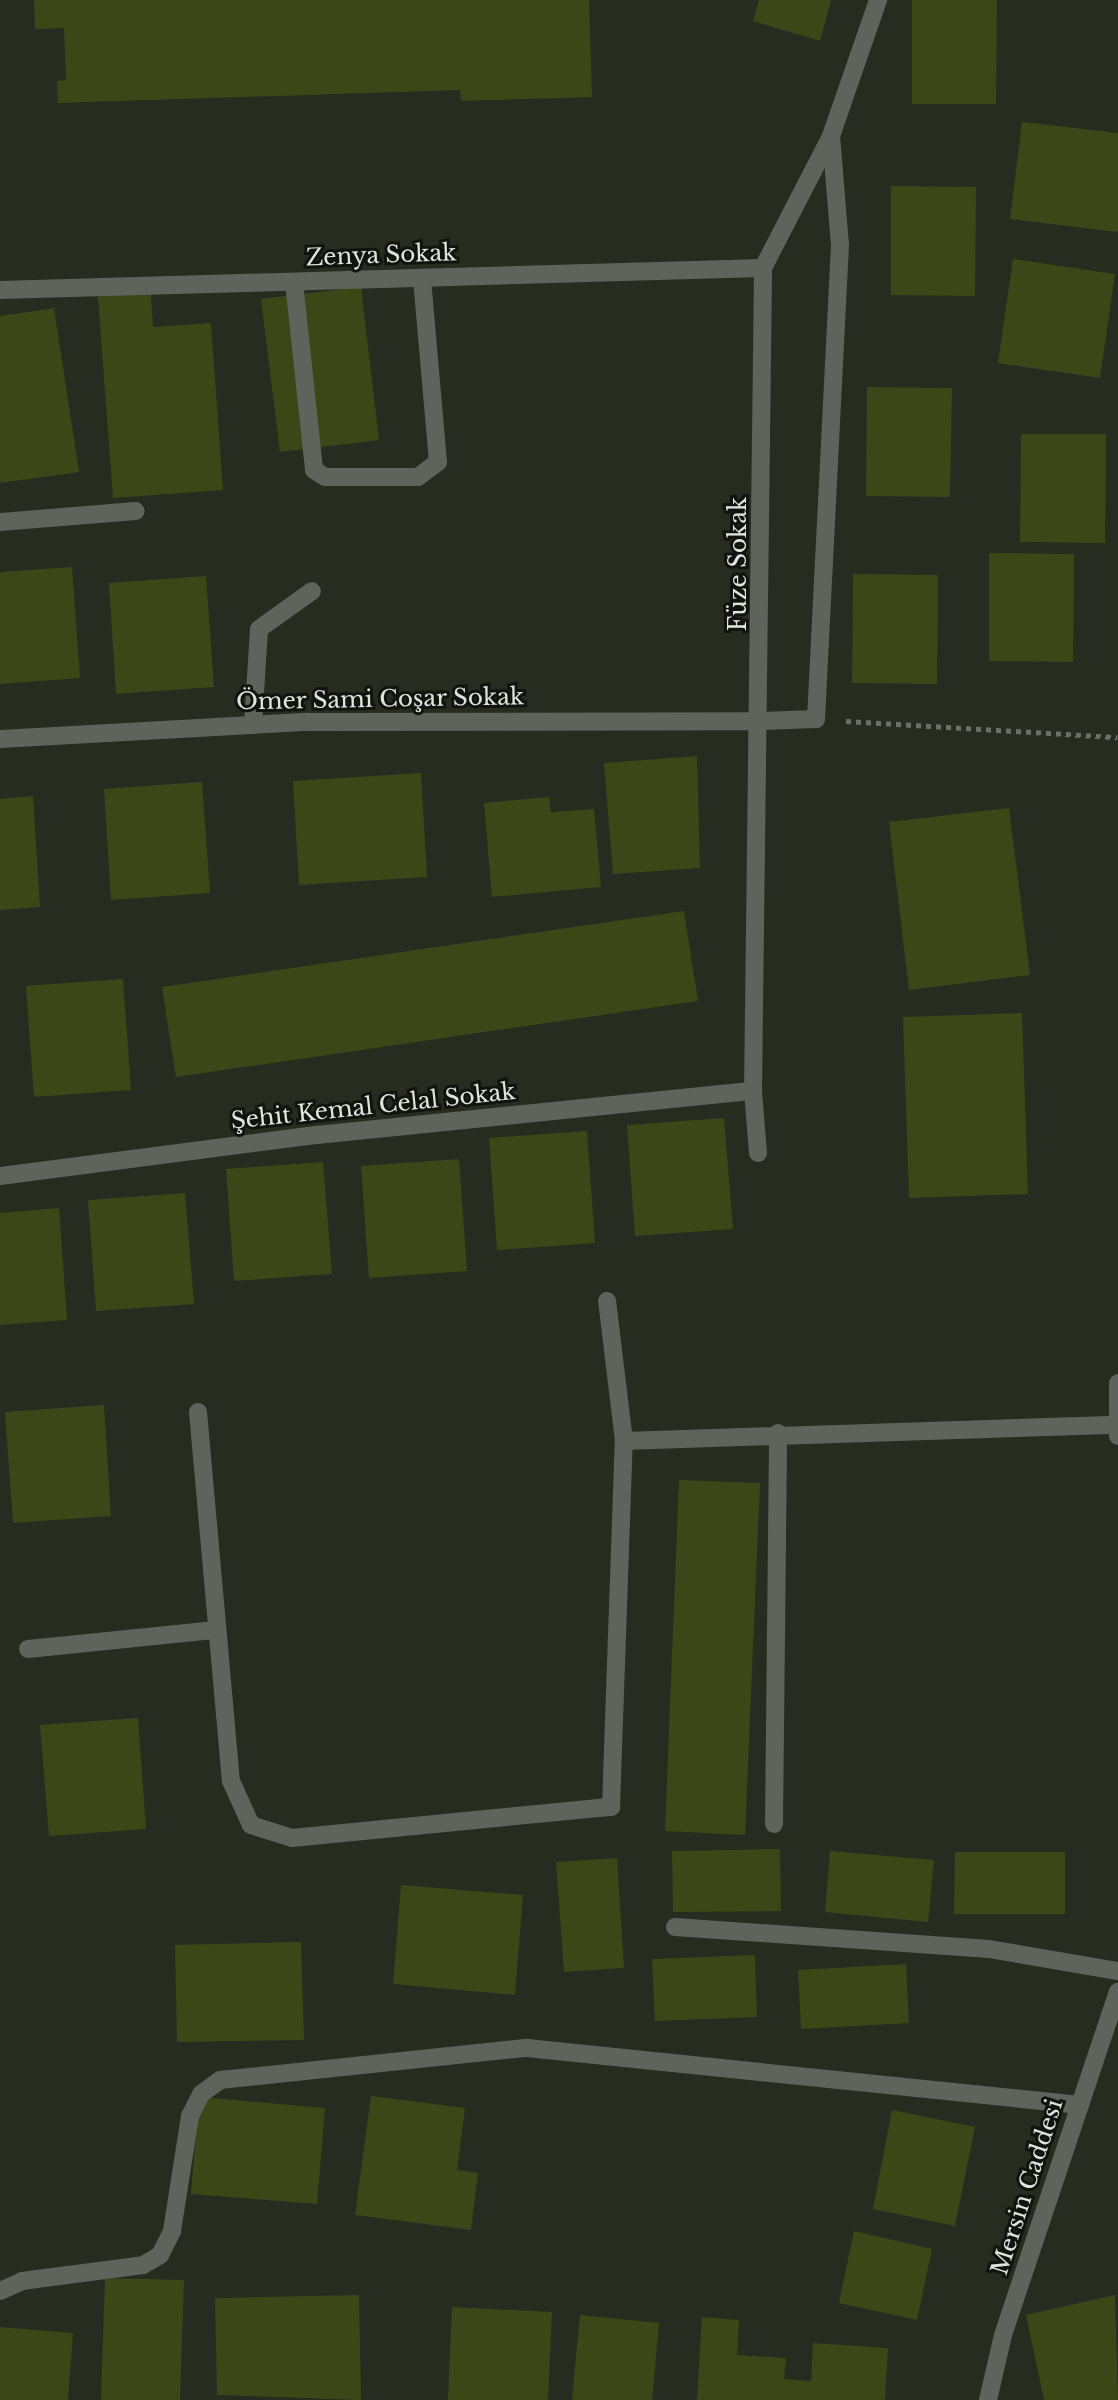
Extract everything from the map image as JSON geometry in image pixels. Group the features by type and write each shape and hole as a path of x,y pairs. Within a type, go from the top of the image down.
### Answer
{"street":[{"name":"Füze Sokak","path":"758,1153 753,1091 762,721 763,268 831,136 878,0"},
{"path":"816,719 840,245 831,136"},
{"name":"Zenya Sokak","path":"0,290 763,268"},
{"path":"294,282 314,470 325,477 418,477 438,461 422,278"},
{"path":"0,522 136,511"},
{"path":"253,725 259,629 312,591"},
{"name":"Ömer Sami Coşar Sokak","path":"0,739 253,725 816,719"},
{"name":"Şehit Kemal Celal Sokak","path":"0,1176 317,1135 753,1091"},
{"path":"198,1412 231,1781 251,1825 292,1838 611,1808 624,1441 607,1301"},
{"path":"624,1441 778,1433 1117,1430 1118,1383"},
{"path":"774,1824 778,1433"},
{"path":"29,1649 216,1630"},
{"path":"675,1927 989,1950 1118,1971"},
{"name":"Mersin Caddesi","path":"988,2400 1118,1992"},
{"path":"0,2291 22,2281 143,2265 160,2255 172,2231 190,2116 201,2094 220,2080 527,2048 1080,2105"}],"path":[{"path":"816,719 1118,737"}],"building":[{"path":"34,0 589,0 592,97 461,101 460,90 58,103 57,81 66,80 64,28 35,29"},
{"path":"759,0 831,0 820,41 753,21"},
{"path":"912,0 997,0 996,104 912,104"},
{"path":"1022,122 1118,133 1118,232 1010,219"},
{"path":"891,186 976,187 975,296 891,295"},
{"path":"1013,259 1115,274 1100,378 998,363"},
{"path":"150,281 153,327 211,323 223,490 113,498 97,285"},
{"path":"361,287 379,440 280,452 261,299"},
{"path":"54,308 79,472 0,483 0,316"},
{"path":"867,387 952,388 950,497 866,496"},
{"path":"1021,434 1106,434 1105,543 1020,542"},
{"path":"989,553 1074,554 1073,662 989,661"},
{"path":"72,567 80,678 0,684 0,572"},
{"path":"853,574 938,575 937,684 852,683"},
{"path":"206,576 214,687 116,694 109,583"},
{"path":"697,756 700,868 613,874 604,763"},
{"path":"421,773 427,877 299,885 293,781"},
{"path":"202,782 210,893 111,900 104,789"},
{"path":"33,796 40,907 0,910 0,799"},
{"path":"549,797 551,812 594,809 601,887 492,897 484,803"},
{"path":"1009,808 1030,975 909,990 889,822"},
{"path":"684,911 698,1001 176,1077 162,987"},
{"path":"123,979 131,1090 34,1097 26,986"},
{"path":"1022,1013 1028,1194 909,1198 903,1017"},
{"path":"724,1118 733,1229 635,1236 627,1125"},
{"path":"587,1131 595,1243 497,1250 489,1138"},
{"path":"459,1159 467,1271 369,1278 361,1166"},
{"path":"323,1162 332,1274 234,1281 226,1169"},
{"path":"185,1193 194,1304 96,1311 88,1200"},
{"path":"59,1208 67,1320 0,1325 0,1213"},
{"path":"104,1405 111,1516 13,1523 5,1412"},
{"path":"679,1480 760,1483 745,1835 665,1831"},
{"path":"138,1718 146,1829 49,1836 40,1725"},
{"path":"780,1849 781,1911 673,1912 672,1851"},
{"path":"830,1851 934,1860 928,1922 825,1912"},
{"path":"955,1852 1065,1852 1065,1914 954,1914"},
{"path":"617,1858 624,1968 564,1972 556,1862"},
{"path":"401,1885 523,1895 515,1995 393,1984"},
{"path":"301,1942 304,2040 177,2042 175,1945"},
{"path":"755,1955 757,2017 655,2021 652,1959"},
{"path":"906,1964 909,2023 801,2029 798,1970"},
{"path":"371,2096 465,2108 457,2170 478,2173 471,2230 355,2215"},
{"path":"199,2097 325,2108 317,2204 191,2194"},
{"path":"892,2110 975,2127 955,2226 873,2209"},
{"path":"854,2231 932,2249 917,2320 839,2303"},
{"path":"105,2278 184,2280 180,2400 101,2400"},
{"path":"359,2295 361,2400 217,2395 215,2298"},
{"path":"1115,2295 1118,2400 1044,2400 1026,2315"},
{"path":"452,2307 552,2312 548,2400 448,2400"},
{"path":"580,2315 659,2323 652,2400 572,2400"},
{"path":"702,2317 739,2320 737,2355 786,2358 784,2379 811,2381 813,2343 888,2348 885,2400 697,2400"},
{"path":"0,2327 73,2333 68,2400 0,2400"}]}
